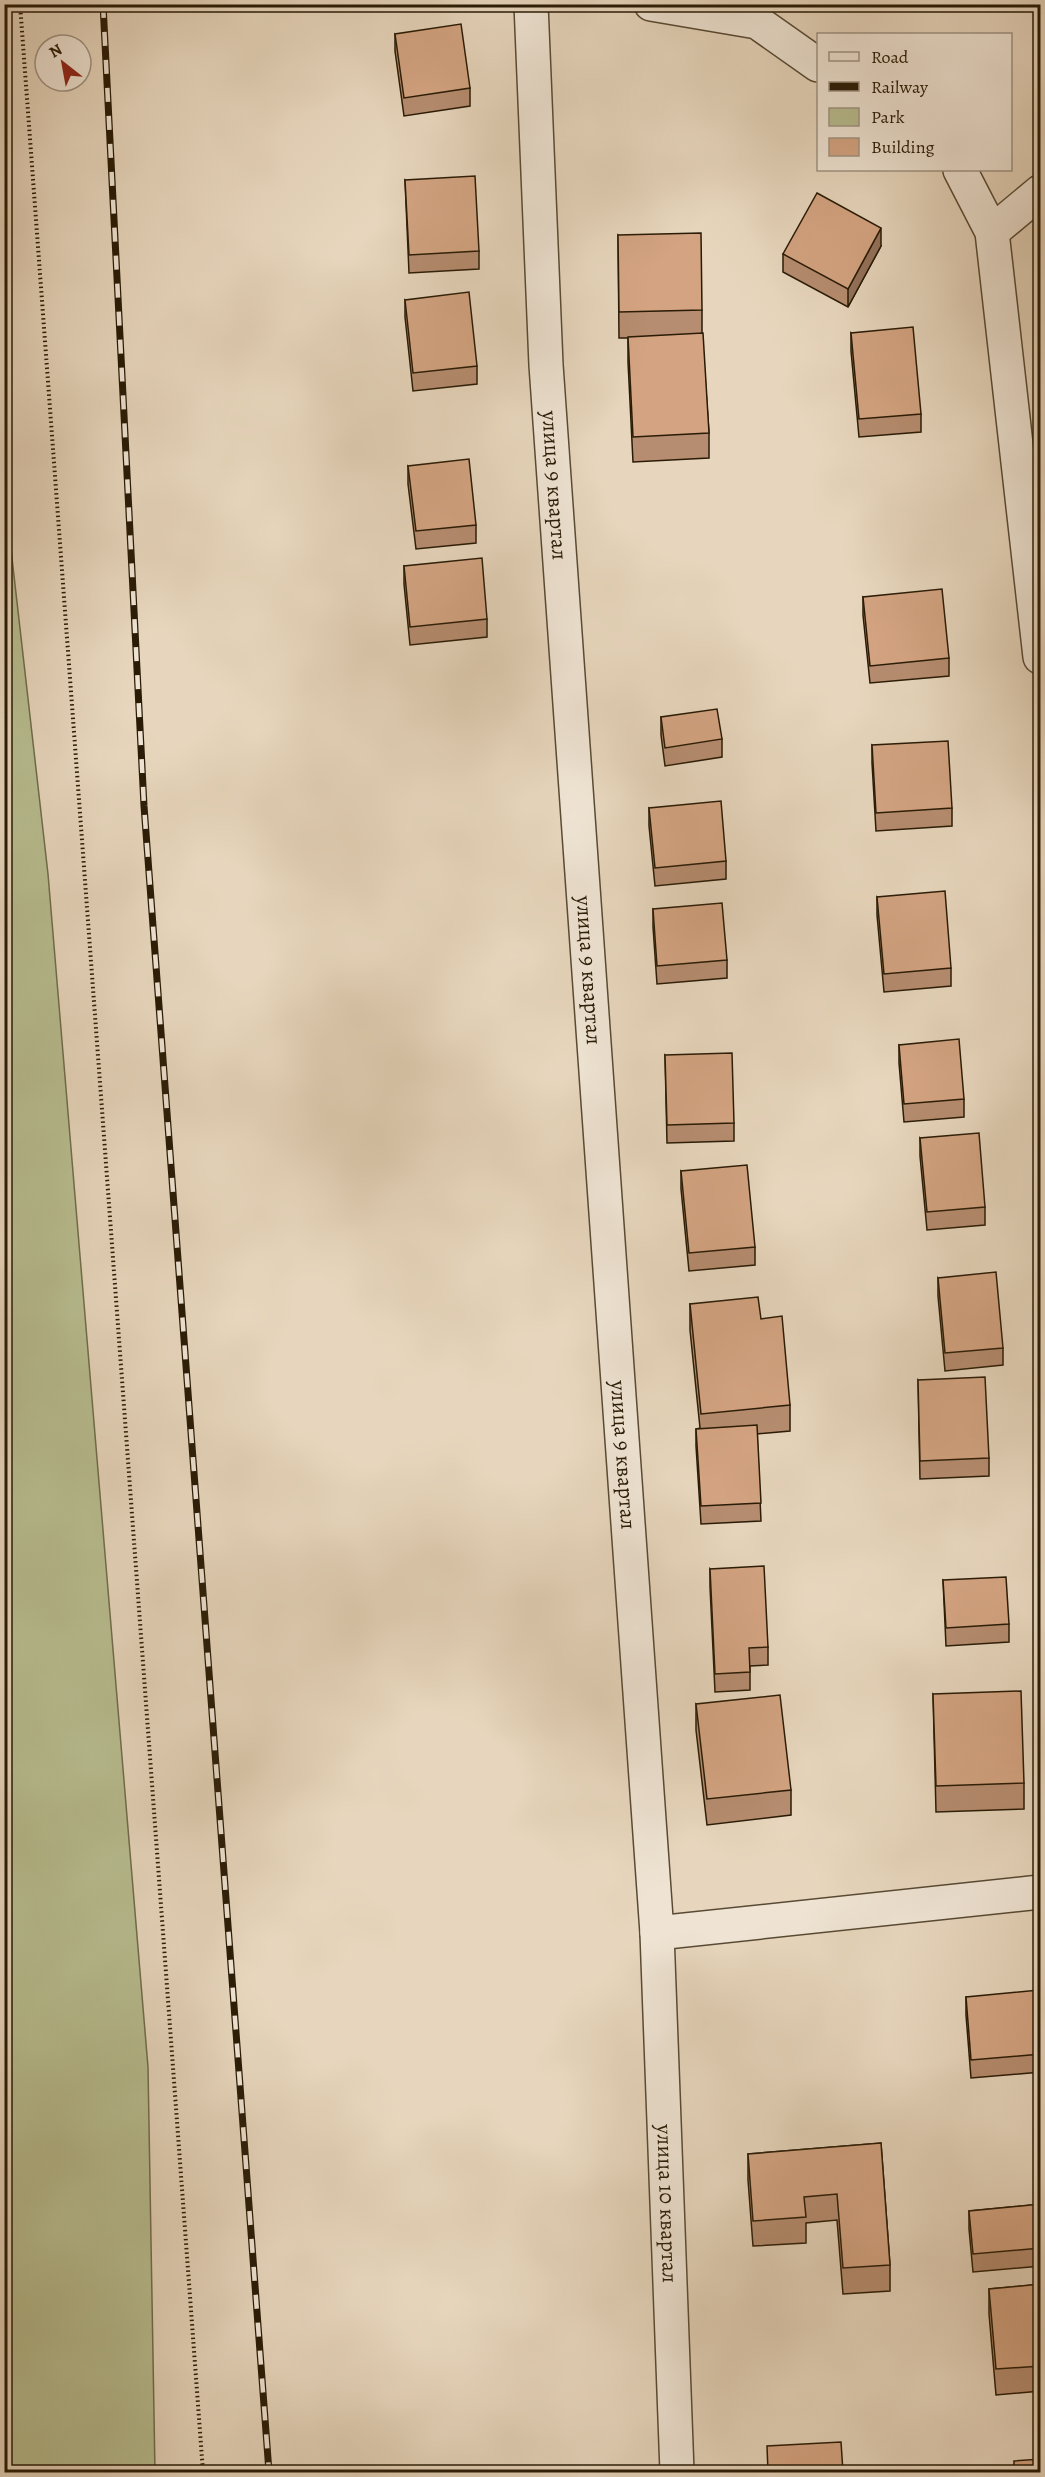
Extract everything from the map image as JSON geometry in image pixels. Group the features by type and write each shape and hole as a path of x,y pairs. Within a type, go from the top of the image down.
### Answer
{"street":[{"name":"улица 9 квартал","path":"531,4 546,365 657,1934"},
{"path":"651,4 757,22 817,64"},
{"path":"961,171 992,232 1041,657"},
{"path":"992,232 1041,192"},
{"path":"657,1934 1041,1892"},
{"name":"улица 10 квартал","path":"657,1934 677,2472"}],"path":[{"path":"20,4 203,2472"}],"green space":[{"path":"4,488 48,874 148,2067 155,2472 5,2472"}],"building":[{"path":"461,24 470,88 404,98 395,34"},
{"path":"475,176 479,251 409,255 405,180"},
{"path":"817,193 881,228 848,289 783,254"},
{"path":"701,233 702,310 619,312 618,235"},
{"path":"469,292 477,366 413,373 405,300"},
{"path":"913,327 921,414 859,419 851,333"},
{"path":"703,333 709,433 633,437 628,337"},
{"path":"469,459 476,525 416,531 408,466"},
{"path":"482,558 487,619 410,627 404,566"},
{"path":"942,589 949,658 870,666 863,597"},
{"path":"717,709 722,739 665,748 661,717"},
{"path":"948,741 952,808 876,813 872,745"},
{"path":"721,801 726,861 655,868 649,808"},
{"path":"945,891 951,968 884,974 877,897"},
{"path":"722,903 727,960 657,966 653,909"},
{"path":"959,1039 964,1099 904,1104 899,1045"},
{"path":"732,1053 734,1123 667,1125 665,1055"},
{"path":"979,1133 985,1207 927,1212 920,1138"},
{"path":"747,1165 755,1247 689,1253 681,1171"},
{"path":"996,1272 1003,1348 945,1353 938,1278"},
{"path":"758,1297 761,1319 782,1316 790,1405 701,1414 690,1304"},
{"path":"985,1377 989,1458 920,1461 918,1380"},
{"path":"757,1425 761,1503 701,1506 696,1429"},
{"path":"764,1566 768,1647 749,1648 750,1672 715,1674 710,1569"},
{"path":"1006,1577 1009,1624 946,1628 943,1580"},
{"path":"1021,1691 1024,1783 936,1786 933,1694"},
{"path":"780,1695 791,1790 707,1799 696,1704"},
{"path":"1039,1990 1041,2054 971,2060 966,1997"},
{"path":"881,2143 890,2265 843,2268 837,2194 804,2197 806,2217 753,2221 748,2154"},
{"path":"1041,2204 1041,2248 973,2254 969,2211"},
{"path":"1041,2284 1041,2366 996,2369 989,2289"},
{"path":"841,2442 843,2472 768,2472 767,2446"},
{"path":"1041,2459 1041,2472 1014,2472 1014,2461"}],"railway":[{"path":"103,4 144,806 269,2472"}]}
